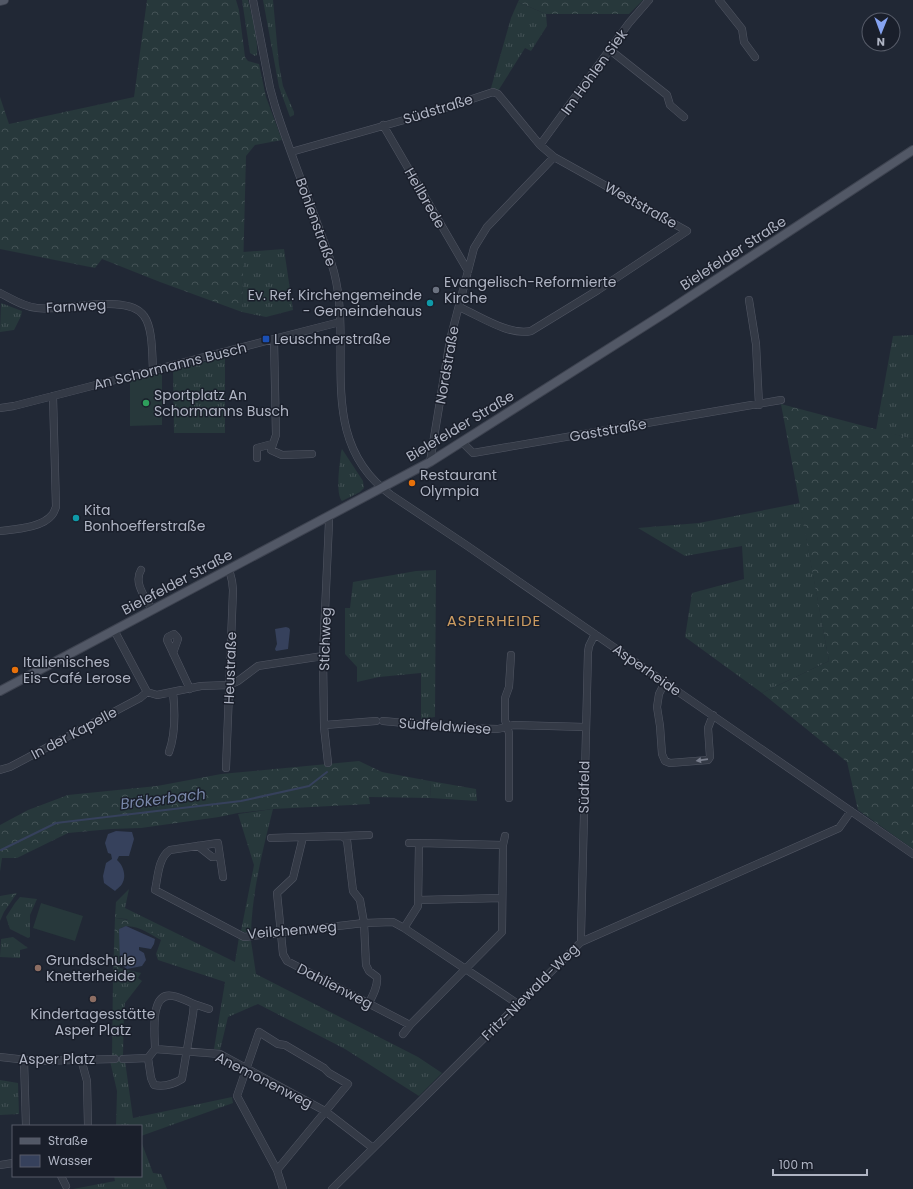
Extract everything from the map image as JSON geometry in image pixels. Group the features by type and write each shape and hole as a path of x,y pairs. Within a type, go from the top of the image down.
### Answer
{"main road":[{"path":"0,1 4,0"},
{"name":"Bielefelder Straße","path":"0,690 430,462 665,313 913,150"}],"street":[{"name":"Bohlenstraße","path":"253,0 270,88 294,151 334,272 340,322 342,400 345,430 354,451 363,466 381,487"},
{"name":"Im Hohlen Siek","path":"540,145 629,23 649,0"},
{"path":"719,0 742,29 744,42 755,57"},
{"path":"610,50 668,95 670,105 684,117"},
{"name":"Südstraße","path":"294,151 493,92 498,94 540,145 554,157"},
{"name":"Hellbrede","path":"383,125 468,271"},
{"name":"Nordstraße","path":"430,462 450,340 474,248 487,227 554,157"},
{"name":"Weststraße","path":"459,307 510,330 524,332 531,331 598,290 687,231 554,157"},
{"name":"Farnweg","path":"0,293 29,307 48,309 100,303 130,307 138,310 144,315 149,330 153,370"},
{"path":"750,300 756,344 759,405"},
{"name":"An Schormanns Busch","path":"0,408 54,396 340,322"},
{"path":"272,447 276,435 274,340"},
{"path":"0,531 46,521 52,515 56,506 54,396"},
{"name":"Gaststraße","path":"462,442 473,453 781,400"},
{"path":"257,458 258,448 272,447 282,455 312,454"},
{"name":"Asperheide","path":"381,487 913,854"},
{"name":"Stichweg","path":"328,762 325,725 323,656 330,522 329,516"},
{"name":"Heustraße","path":"226,768 233,590 229,569"},
{"path":"141,570 138,575 138,582 152,610"},
{"path":"114,630 147,692 157,695 202,686 229,685 238,681 258,666 323,656"},
{"name":"Südfeld","path":"582,942 580,935 588,652 589,646 595,634"},
{"path":"173,653 190,689"},
{"path":"506,726 505,698 509,687 511,655"},
{"path":"665,682 659,694 657,707 662,754 665,761 670,763 708,760 710,757 708,728 713,715"},
{"name":"In der Kapelle","path":"0,770 10,767 140,698 147,692"},
{"path":"169,752 173,741 173,692"},
{"name":"Südfeldwiese","path":"325,725 379,721 459,728 498,729 513,725 585,727"},
{"name":"Südfeldwiese","path":"506,726 509,733 509,798"},
{"name":"Fritz-Niewald-Weg","path":"332,1189 582,942 839,828 852,811"},
{"path":"271,838 369,835"},
{"path":"342,836 347,840 353,890 360,900 364,923 366,965 369,971 377,977 369,1003"},
{"path":"403,1034 410,1025 502,932 503,845 505,836"},
{"name":"Dahlienweg","path":"303,837 293,878 277,892 283,954 287,961 410,1025"},
{"name":"Veilchenweg","path":"223,877 218,843 170,850 161,860 155,890 244,937 364,923 393,922 518,1004"},
{"path":"409,843 503,845"},
{"path":"404,928 418,906 419,843"},
{"path":"198,846 212,857 220,856"},
{"path":"418,900 502,898"},
{"path":"194,1004 194,1014 188,1052 182,1079 174,1084 154,1085 151,1078 148,1058 155,1049 156,1007 160,1001 165,996 172,995 209,1009"},
{"path":"277,1170 348,1084 285,1045 278,1044 259,1032 237,1096 277,1170 283,1189"},
{"name":"Anemonenweg","path":"155,1049 220,1054 325,1111 373,1148"},
{"name":"Asper Platz","path":"0,1057 36,1062 81,1059 115,1059"},
{"path":"123,1059 148,1058"},
{"path":"81,1059 88,1086 88,1125"},
{"path":"24,1060 26,1125"},
{"path":"0,1165 12,1163"},
{"path":"62,1177 66,1186"}],"green space":[{"path":"147,0 236,0 239,10 245,57 248,61 259,64 266,97 282,140 255,145 246,156 242,312 102,259 95,268 0,249 0,97 9,124 134,97"},
{"path":"242,0 248,0 253,20 257,48 257,55 255,56 250,53"},
{"path":"263,0 273,0 279,65 283,86 294,112 294,115 290,117 279,87"},
{"path":"519,0 643,0 629,14 546,14 518,2"},
{"path":"518,2 546,14 547,26 531,51 525,48 498,91 491,88 511,18"},
{"path":"284,249 293,310 266,317 242,312 243,252"},
{"path":"1,303 22,311 14,330 0,332"},
{"path":"913,335 913,439 876,430 893,336"},
{"path":"225,357 225,433 174,433 173,370"},
{"name":"Sportplatz An Schormanns Busch","path":"162,373 162,425 130,426 130,381"},
{"path":"781,404 913,439 913,849 858,810 847,762 762,693 829,661"},
{"path":"342,449 363,481 364,488 360,492 342,501 339,492 338,478"},
{"path":"800,503 829,661 762,693 685,637 692,593 744,579 742,546 685,556 638,528 699,523"},
{"path":"436,570 435,717 421,719 421,673 379,677 357,682 357,667 345,654 345,608 350,608 353,582 416,571"},
{"path":"359,761 382,772 430,781 431,798 369,797 370,804 273,809 141,828 68,833 17,858 2,858 0,872 0,825 28,810 68,795 157,786 221,774"},
{"path":"430,781 476,789 477,801 431,798"},
{"path":"273,809 253,902 251,934 241,931 254,865 238,814"},
{"path":"129,889 125,908 235,962 239,937 251,941 256,974 418,1057 442,1073 419,1096 345,1049 258,1004 228,1017 220,1050 214,1049 225,982 158,960 156,954 161,940 159,936 126,919 115,918 116,902"},
{"path":"17,893 4,912 0,921 0,896"},
{"path":"20,897 37,899 30,915 30,937 28,938 10,929 6,917"},
{"path":"41,903 83,916 75,941 33,928"},
{"path":"115,918 128,920 138,924 159,936 161,940 131,926 121,928 120,968 141,973 138,978 113,975"},
{"path":"13,937 28,948 20,950 20,958 0,957 1,939"},
{"path":"113,975 138,978 142,981 125,1003 123,1056 112,1056"},
{"path":"110,1061 125,1061 133,1118 232,1097 233,1103 142,1136 142,1125 116,1125 117,1091"},
{"path":"0,1080 18,1083 19,1114 0,1115"},
{"path":"142,1144 153,1173 161,1174 167,1189 73,1189 115,1181 114,1177 142,1177"}],"water":[{"path":"286,627 290,630 288,649 276,651 275,649 277,644 275,629"},
{"path":"116,831 132,832 134,839 129,856 119,856 117,860 123,868 124,878 121,885 115,891 104,883 103,876 106,863 112,859 111,854 108,853 105,843 108,834"},
{"path":"126,926 155,939 151,949 139,947 139,950 144,953 146,960 142,966 127,969 120,964 119,929"}],"waterway":[{"name":"Brökerbach","path":"1,850 56,823 241,801 309,786 327,772"}],"place":[{"name":"Evangelisch-Reformierte Kirche","path":"436,290"},
{"name":"Ev. Ref. Kirchengemeinde - Gemeindehaus","path":"430,303"},
{"name":"Leuschnerstraße","path":"266,339"},
{"name":"Sportplatz An Schormanns Busch","path":"146,403"},
{"name":"Restaurant Olympia","path":"412,483"},
{"name":"Kita Bonhoefferstraße","path":"76,518"},
{"name":"Italienisches Eis-Café Lerose","path":"15,670"},
{"name":"Grundschule Knetterheide","path":"38,968"},
{"name":"Kindertagesstätte Asper Platz","path":"93,999"}],"district":[{"name":"ASPERHEIDE","path":"494,621"}]}
